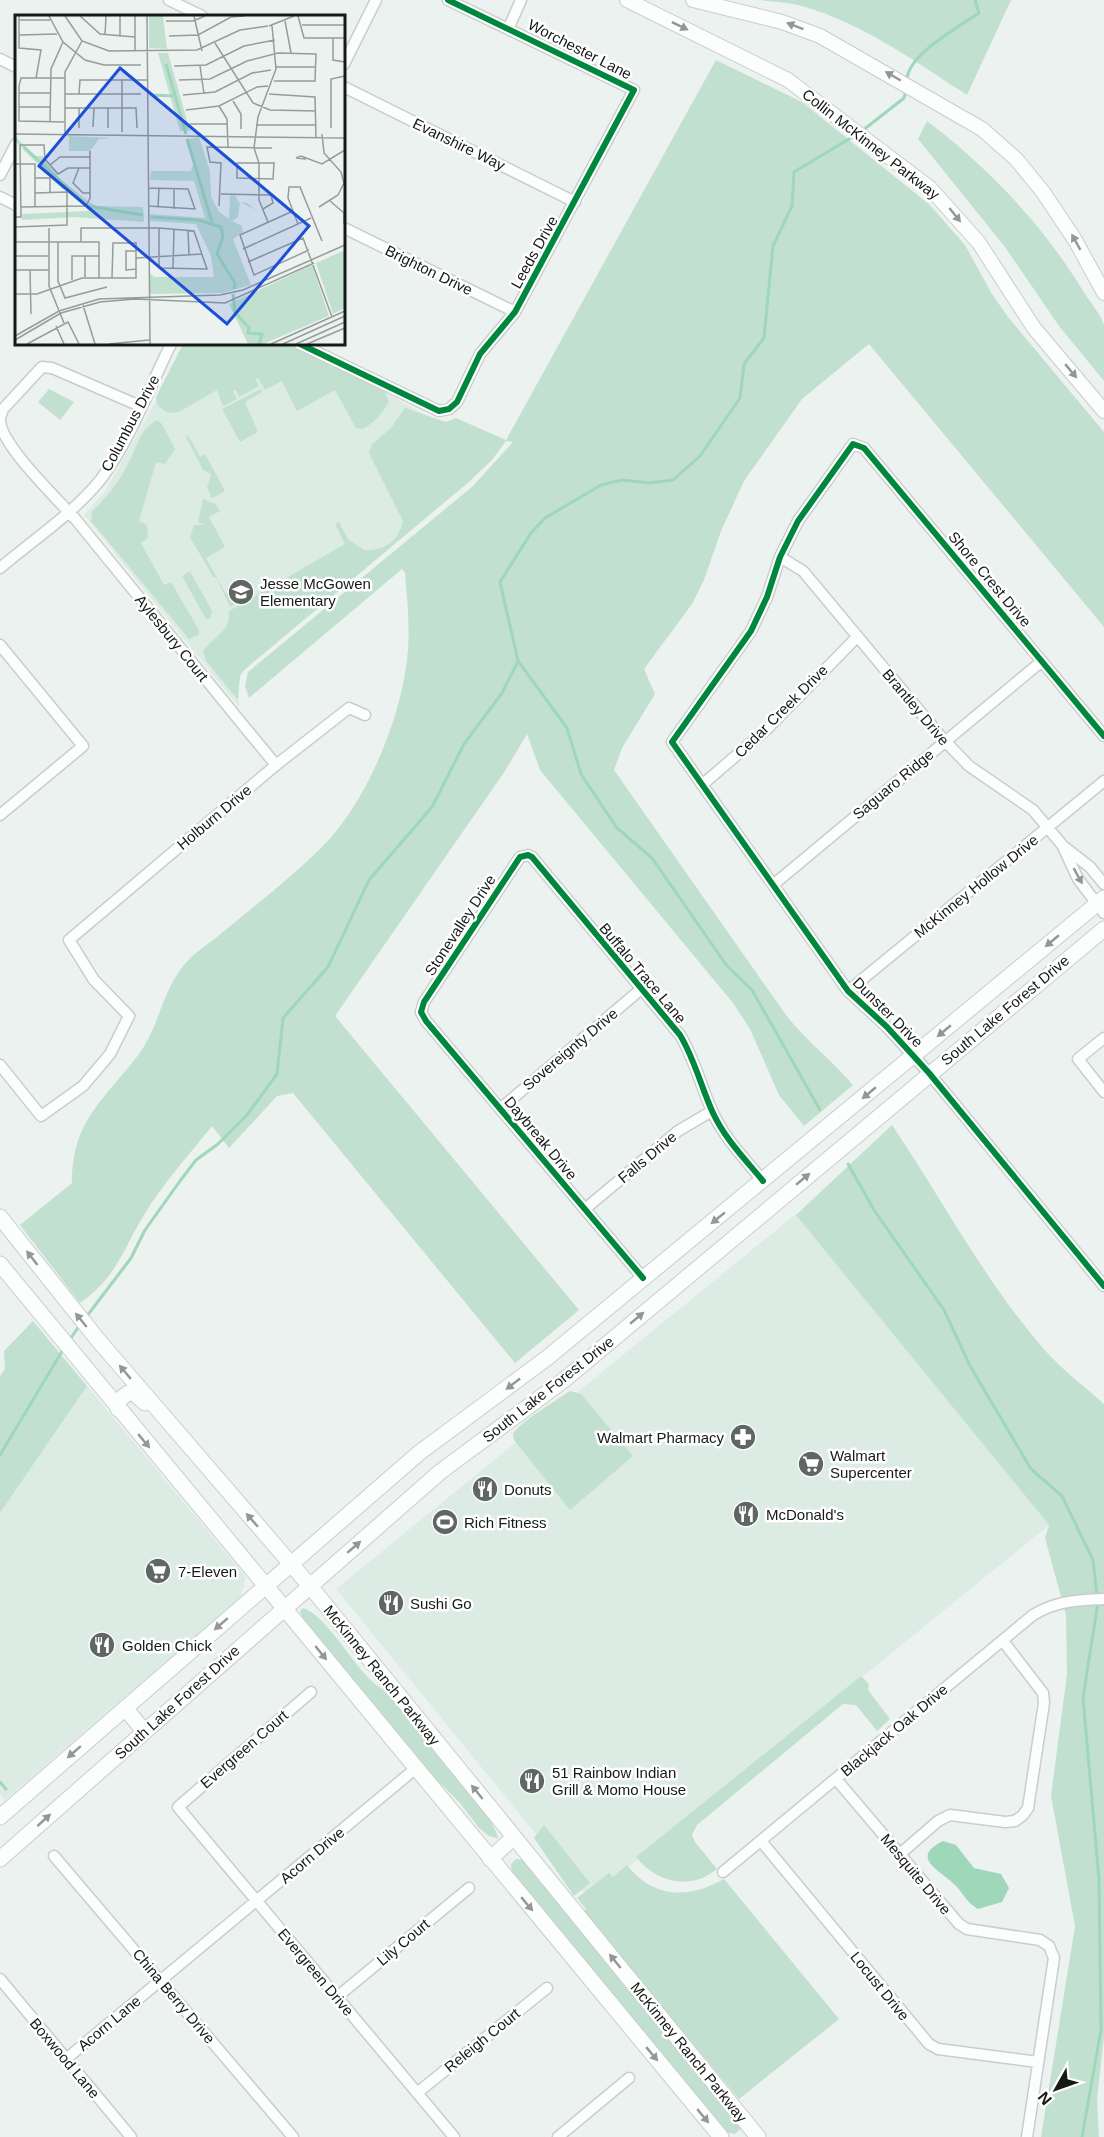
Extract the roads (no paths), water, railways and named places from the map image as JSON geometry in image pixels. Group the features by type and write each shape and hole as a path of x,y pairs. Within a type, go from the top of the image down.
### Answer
{"main road":[{"name":"South Lake Forest Drive","path":"0,1816 419,1453 559,1347 1102,905"},
{"name":"South Lake Forest Drive","path":"0,1859 440,1472 577,1369 1104,929"},
{"path":"763,1181 778,1199"},
{"name":"McKinney Ranch Parkway","path":"0,1217 64,1300 310,1586 758,2137"},
{"name":"McKinney Ranch Parkway","path":"0,1264 80,1364 284,1607 415,1769 721,2137"},
{"path":"559,1347 577,1369"},
{"path":"118,1410 120,1398 134,1393 170,1425"},
{"path":"125,1708 144,1731"},
{"path":"490,1859 514,1837"}],"street":[{"path":"169,0 200,15"},
{"path":"345,62 376,0"},
{"name":"Worchester Lane","path":"448,0 509,27 634,90"},
{"path":"509,27 521,0"},
{"name":"Collin McKinney Parkway","path":"627,0 788,80 897,161 948,206 979,243 1034,328 1104,411"},
{"path":"693,0 782,22 820,36 939,102 982,129 1016,159 1060,214 1104,293"},
{"path":"0,59 15,66"},
{"name":"Evanshire Way","path":"345,87 575,202"},
{"name":"Leeds Drive","path":"302,345 439,411 449,409 457,402 480,354 515,312 634,90"},
{"path":"0,175 15,146"},
{"path":"0,197 15,204"},
{"name":"Brighton Drive","path":"345,228 515,312"},
{"name":"Columbus Drive","path":"0,567 68,511 100,480 122,445 170,345"},
{"path":"0,419 3,409 42,367 52,368 140,406"},
{"name":"Aylesbury Court","path":"0,419 3,431 22,458 276,765"},
{"name":"Shore Crest Drive","path":"780,556 798,521 853,444 864,448 1104,736"},
{"name":"Brantley Drive","path":"780,556 803,571 945,741 969,766 1033,810 1063,846 1090,867 1104,884"},
{"name":"Dunster Drive","path":"780,556 767,597 751,630 672,742 848,991 930,1073 1104,1286"},
{"name":"Cedar Creek Drive","path":"702,785 768,728 857,637"},
{"path":"0,645 82,746 0,814"},
{"name":"Saguaro Ridge","path":"773,885 1042,661"},
{"name":"Holburn Drive","path":"0,1065 41,1116 83,1086 110,1054 129,1016 94,980 69,940 276,765 349,708 365,715"},
{"name":"McKinney Hollow Drive","path":"848,991 1104,781"},
{"name":"Brantley Drive","path":"1063,846 1078,879 1102,905"},
{"name":"Buffalo Trace Lane","path":"524,855 532,857 640,990 680,1035 691,1053 712,1112 725,1135 763,1181"},
{"name":"Stonevalley Drive","path":"421,1012 424,1002 516,860 524,855"},
{"name":"Sovereignty Drive","path":"500,1109 640,990"},
{"name":"Daybreak Drive","path":"421,1012 643,1278"},
{"path":"1104,1038 1078,1059 1104,1092"},
{"name":"Falls Drive","path":"585,1209 678,1131 712,1112"},
{"name":"Blackjack Oak Drive","path":"723,1872 1043,1609 1072,1600 1104,1599"},
{"path":"900,1854 938,1821 950,1815 1005,1822 1015,1821 1028,1808 1044,1703 1043,1693 1003,1641"},
{"name":"Evergreen Court","path":"178,1807 311,1692"},
{"name":"Acorn Drive","path":"210,1941 415,1769"},
{"name":"Mesquite Drive","path":"836,1779 958,1924 967,1929 1040,1940 1049,1946 1054,1958 1038,2062"},
{"name":"Evergreen Drive","path":"178,1807 454,2137"},
{"name":"Locust Drive","path":"761,1841 929,2044 938,2049 1038,2062"},
{"name":"China Berry Drive","path":"54,1856 292,2137"},
{"name":"Lily Court","path":"337,1997 469,1888"},
{"name":"Acorn Lane","path":"66,2059 210,1941"},
{"name":"Boxwood Lane","path":"0,1979 131,2137"},
{"name":"Releigh Court","path":"417,2093 547,1988"},
{"path":"1027,2137 1038,2062"},
{"path":"558,2137 629,2078"}],"waterway":[{"path":"907,80 909,70 925,51 979,13 975,0"},
{"path":"862,131 904,98 906,90"},
{"path":"820,1110 752,990 727,966 652,858 617,828 581,774 567,728 518,661 500,582 531,533 545,518 601,485 622,480 650,483 673,480 700,456 740,398 744,364 764,338 773,246 792,206 794,172 854,136"},
{"path":"87,1316 131,1258 145,1230 196,1160 218,1144 247,1115 277,1074 283,1018 328,967 369,880 432,807 464,744 502,693 518,661"},
{"path":"848,1164 874,1210 944,1310 970,1366 1031,1469 1062,1496 1093,1560 1097,1596"},
{"path":"69,1341 79,1326"},
{"path":"0,1455 64,1348"},
{"path":"1082,2137 1101,2030 1099,1879 1083,1698 1098,1602"},
{"path":"0,1782 6,1789"}],"place":[{"name":"Jesse McGowen Elementary","path":"241,592"},
{"name":"Walmart Pharmacy","path":"743,1437"},
{"name":"Walmart Supercenter","path":"811,1464"},
{"name":"Donuts","path":"485,1489"},
{"name":"McDonald's","path":"746,1514"},
{"name":"Rich Fitness","path":"445,1522"},
{"name":"7-Eleven","path":"158,1571"},
{"name":"Sushi Go","path":"391,1603"},
{"name":"Golden Chick","path":"102,1645"},
{"name":"51 Rainbow Indian Grill & Momo House","path":"532,1781"}]}
